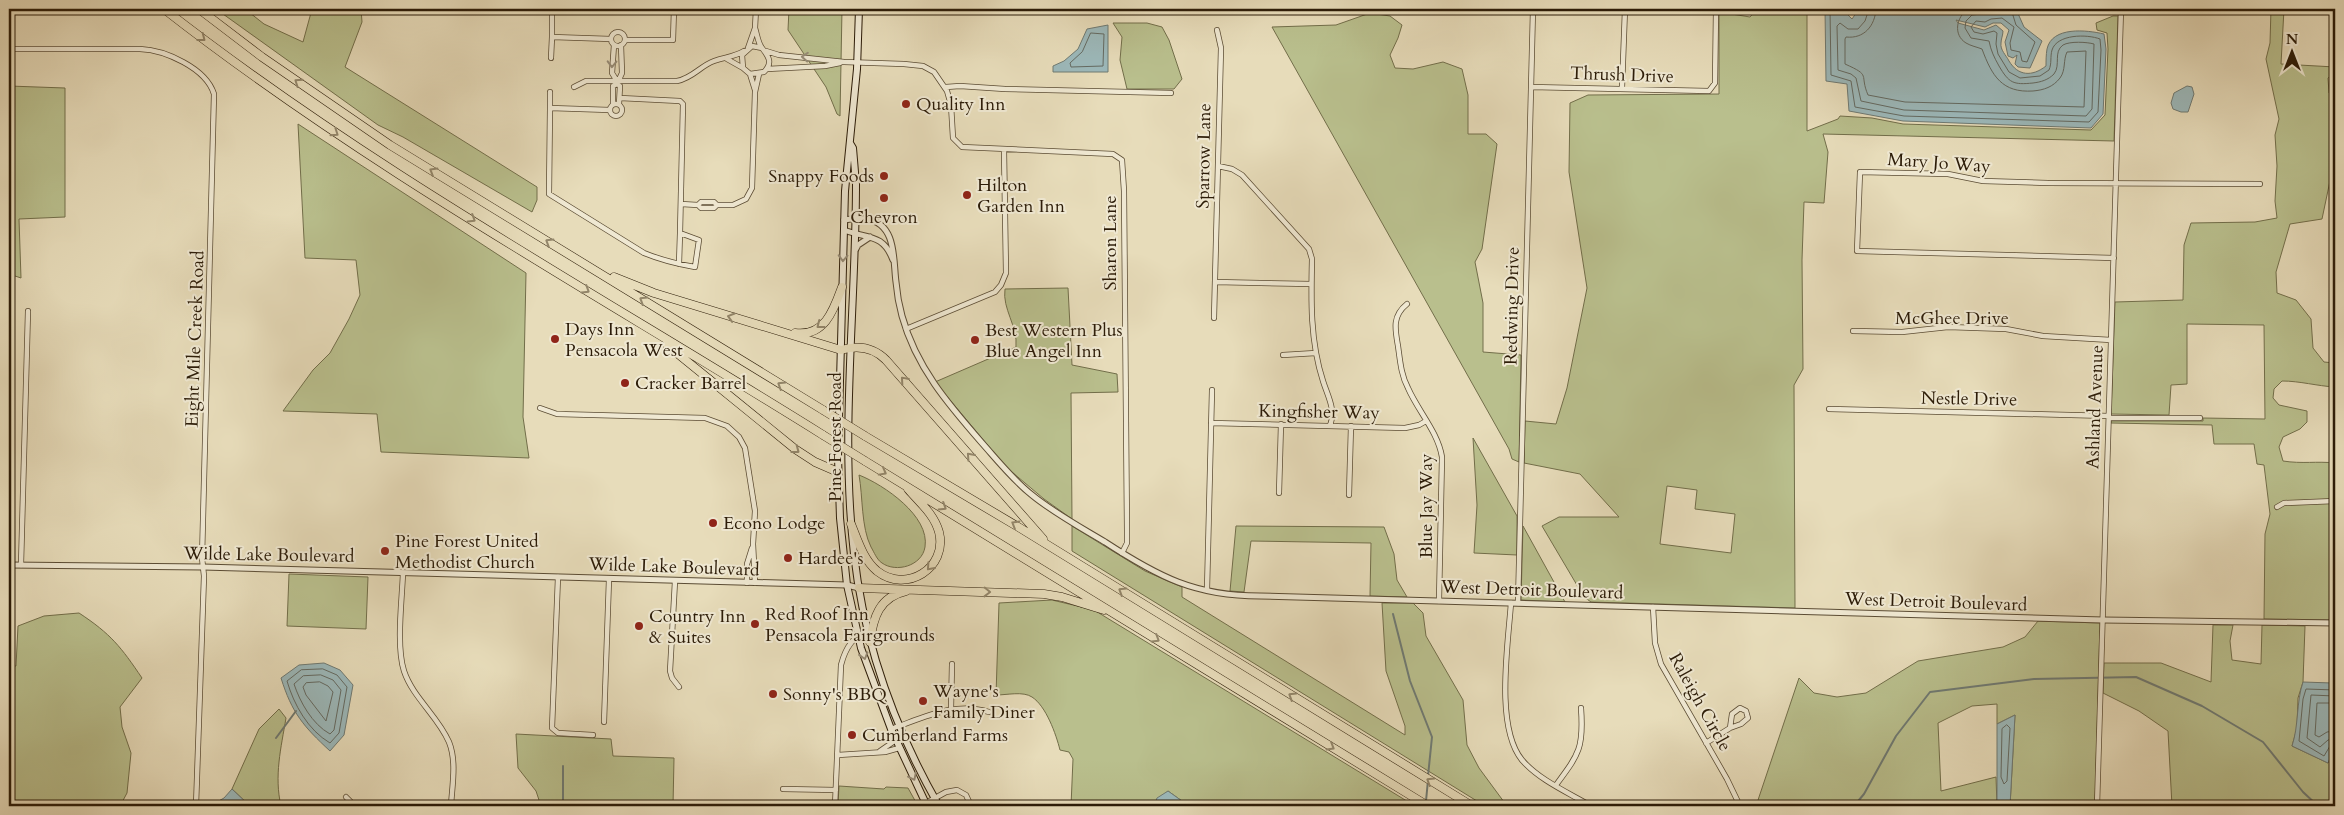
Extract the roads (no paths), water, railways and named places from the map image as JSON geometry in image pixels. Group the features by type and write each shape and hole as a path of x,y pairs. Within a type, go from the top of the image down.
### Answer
{"highway":[{"path":"164,9 259,80 376,160 1428,806"},
{"path":"198,9 262,57 390,145 865,436 1056,550 1472,806"},
{"path":"590,267 654,294 841,350 851,347 870,349 882,356 1042,538 1056,550"},
{"path":"777,331 801,334 811,332 824,325 833,310 842,287"},
{"path":"651,330 714,385 795,450 815,462 838,472"},
{"path":"851,524 863,554 872,566 883,575 904,580 918,577 927,571 938,554 939,532 927,508 901,482"},
{"path":"858,588 1044,594 1062,597 1114,613"},
{"path":"870,642 875,616 885,601 897,593 920,590"}],"main road":[{"name":"Pine Forest Road","path":"859,9 857,62 850,143 847,148 844,220 838,472 840,518 847,586 870,677 899,748 926,805"},
{"name":"Pine Forest Road","path":"850,143 854,148 855,219 849,481 851,524 858,588 870,642 881,676 900,726 939,806"}],"street":[{"path":"551,58 552,9"},
{"path":"625,40 673,40 674,9"},
{"path":"743,68 741,60 755,28 756,9"},
{"name":"Redwing Drive","path":"1518,603 1533,9"},
{"path":"1622,88 1626,9"},
{"name":"Thrush Drive","path":"1531,87 1706,91 1712,89 1715,83 1716,9"},
{"name":"Ashland Avenue","path":"2098,806 2121,9"},
{"path":"755,28 770,60 767,69"},
{"name":"Sparrow Lane","path":"1214,318 1220,48 1217,30"},
{"path":"611,39 614,33 618,32 622,34 625,40"},
{"path":"552,37 611,39"},
{"path":"610,110 613,116 620,115 622,110 619,104 620,86 612,73 614,45 611,39"},
{"path":"610,110 613,104 613,86 617,83 622,73 621,45 625,40"},
{"path":"614,45 621,45"},
{"name":"Eight Mile Creek Road","path":"9,49 140,50 160,52 180,60 206,80 213,90 215,110 196,806"},
{"path":"574,87 586,81 617,83 676,82 687,79 715,60 727,59 746,50 764,49 774,54 844,62 923,66 934,72 946,87 1171,93"},
{"path":"727,59 750,74 755,92"},
{"path":"750,74 759,74 767,69 825,66 844,62"},
{"path":"681,204 698,205 701,208 714,208 717,205 733,205 746,200 752,188 755,92 759,74"},
{"name":"Sharon Lane","path":"946,87 950,98 952,133 955,142 966,148 1114,154 1123,163 1127,531 1122,553"},
{"path":"550,92 549,194 644,253 660,260 695,267 699,240 680,233"},
{"path":"620,98 680,101 683,104 679,264"},
{"path":"613,104 619,104"},
{"path":"550,108 610,110"},
{"path":"906,329 985,297 1001,285 1006,273 1004,150"},
{"path":"1218,166 1232,169 1242,175 1307,245 1312,259 1312,327 1321,378 1332,405 1333,416 1330,426"},
{"name":"Mary Jo Way","path":"2114,258 1857,251 1860,172 1948,174 1983,180 2260,184"},
{"name":"West Detroit Boulevard","path":"844,220 867,219 883,229 892,244 898,296 906,329 922,367 936,388 1010,475 1050,509 1122,553 1166,577 1207,590 1252,596 2103,620 2335,623"},
{"name":"West Detroit Boulevard","path":"844,230 883,242 894,262"},
{"path":"854,254 858,244 870,237"},
{"path":"1215,282 1311,284"},
{"name":"Blue Jay Way","path":"1407,304 1397,314 1394,328 1404,379 1439,443 1442,457 1439,601"},
{"path":"21,565 28,311"},
{"name":"McGhee Drive","path":"1853,331 1902,332 1948,327 2006,329 2043,336 2111,340"},
{"path":"1283,355 1316,353"},
{"path":"1207,590 1212,390"},
{"path":"540,408 557,414 705,418 727,426 739,437 746,451 755,511 753,544 755,584"},
{"name":"Nestle Drive","path":"1829,410 2200,418"},
{"name":"Kingfisher Way","path":"1211,423 1405,428 1419,425 1426,421"},
{"path":"1279,493 1281,424"},
{"path":"1349,494 1351,426"},
{"path":"2277,507 2284,503 2335,501"},
{"path":"747,583 747,564 753,544"},
{"name":"Wilde Lake Boulevard","path":"9,565 203,567 847,586 858,588"},
{"path":"403,573 402,662 410,684 450,744 453,760 451,806"},
{"path":"558,577 552,728 558,734 593,734"},
{"path":"604,722 609,579"},
{"path":"675,581 670,671 672,678 679,687"},
{"path":"1511,603 1506,709 1508,727 1513,744 1523,761 1556,785 1591,806"},
{"name":"Raleigh Circle","path":"1653,607 1653,633 1660,660 1732,786 1740,806"},
{"path":"836,806 841,665 845,651 858,634 868,631"},
{"path":"951,709 952,664"},
{"path":"1556,785 1580,751 1582,737 1581,708"},
{"path":"1706,743 1730,728 1746,721 1748,718 1746,711 1740,708 1735,711 1730,719 1730,728"},
{"path":"891,729 951,709 975,709 989,712"},
{"path":"876,752 896,740"},
{"path":"838,755 899,748"},
{"path":"783,789 836,790"},
{"path":"926,805 946,792 957,790 966,795 971,806"},
{"path":"346,797 354,806"}],"water":[{"path":"1825,9 1842,9 1852,19 1859,9 2016,9 2024,27 2042,41 2030,68 2018,67 2015,64 2017,55 2013,58 2008,56 2005,42 2009,30 2001,23 1993,23 1985,27 1956,20 1958,23 1984,30 1996,25 2003,31 2001,48 2017,70 2026,73 2036,72 2046,66 2047,49 2050,42 2056,36 2071,31 2089,31 2104,34 2106,49 2103,114 2091,128 1903,121 1849,111 1847,84 1826,81"},
{"path":"1108,25 1108,72 1053,72 1053,66 1064,61 1078,49 1087,29"},
{"path":"2187,86 2192,87 2194,94 2188,112 2173,109 2171,103 2174,93"},
{"path":"324,663 340,670 353,685 344,735 330,751 312,734 294,710 281,678 299,665"},
{"path":"2303,682 2332,683 2335,687 2335,746 2328,763 2292,746"},
{"path":"2015,715 2010,806 1997,806 1997,724"},
{"path":"232,789 250,806 215,806 215,803 224,798"},
{"path":"1168,791 1189,806 1157,806 1155,803 1157,798"}],"waterway":[{"path":"1393,614 1410,681 1432,737 1428,776"},
{"path":"1854,806 1864,794 1896,736 1930,692 2034,679 2136,677 2202,706 2263,742 2303,792 2318,806"},
{"path":"276,738 296,711"},
{"path":"563,766 563,806"},
{"path":"1426,801 1428,780"}],"place":[{"name":"Quality Inn","path":"906,104"},
{"name":"Snappy Foods","path":"884,176"},
{"name":"Hilton Garden Inn","path":"967,195"},
{"name":"Chevron","path":"884,198"},
{"name":"Days Inn Pensacola West","path":"555,339"},
{"name":"Best Western Plus Blue Angel Inn","path":"975,340"},
{"name":"Cracker Barrel","path":"625,383"},
{"name":"Econo Lodge","path":"713,523"},
{"name":"Pine Forest United Methodist Church","path":"385,551"},
{"name":"Hardee's","path":"788,558"},
{"name":"Red Roof Inn Pensacola Fairgrounds","path":"755,624"},
{"name":"Country Inn & Suites","path":"639,626"},
{"name":"Sonny's BBQ","path":"773,694"},
{"name":"Wayne's Family Diner","path":"923,701"},
{"name":"Cumberland Farms","path":"852,735"}]}
